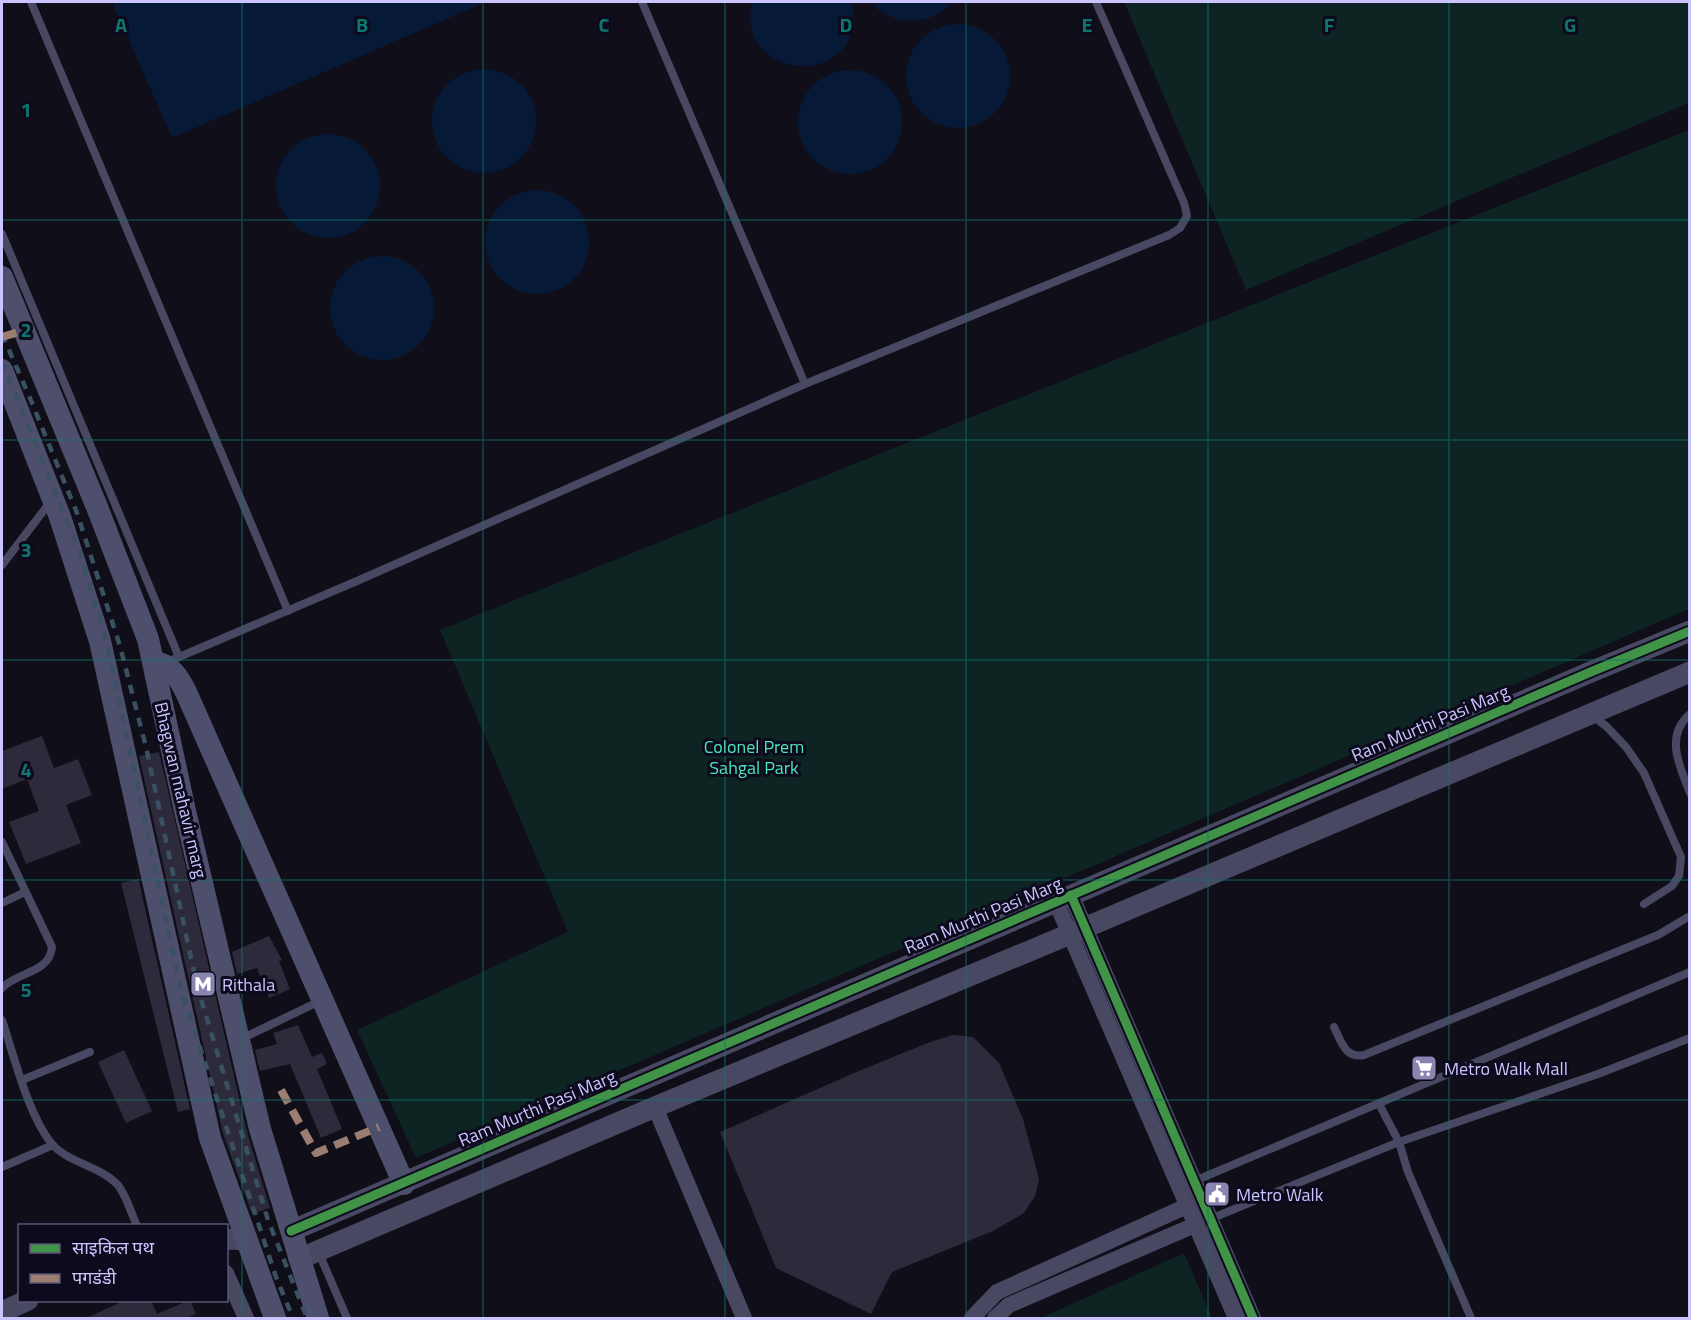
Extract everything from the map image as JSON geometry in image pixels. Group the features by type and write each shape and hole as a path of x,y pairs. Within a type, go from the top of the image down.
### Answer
{"main road":[{"name":"Bhagwan mahavir marg","path":"2,277 97,507 148,639 166,661 185,811 260,1129 291,1231 309,1255 318,1318"},
{"path":"2,370 60,517 100,641 210,1138 236,1240 275,1318"},
{"path":"166,661 186,692 404,1184"}],"street":[{"name":"Ram Murthi Pasi Marg","path":"291,1231 1689,631"},
{"path":"309,1255 1689,672"},
{"path":"1063,899 1187,1185 1236,1318"},
{"path":"655,1107 744,1318"},
{"path":"1187,1185 1187,1206 1202,1222 1253,1318"},
{"path":"972,1318 997,1292 1187,1206"},
{"path":"995,1318 1009,1305 1202,1222"},
{"path":"228,1278 246,1318"},
{"path":"2,1312 24,1302"}],"lane":[{"path":"31,2 288,611"},
{"path":"642,2 805,384"},
{"path":"2,234 166,661 288,611 805,384 1169,235 1180,228 1187,216 1184,203 1096,2"},
{"path":"2,565 53,499"},
{"path":"1590,714 1607,727 1639,765 1681,857 1679,876 1672,886 1644,904"},
{"path":"1689,714 1677,732 1675,745 1678,763 1689,793"},
{"path":"2,842 52,947 51,956 46,964 2,988"},
{"path":"2,903 25,892"},
{"path":"1334,1027 1350,1054 1356,1057 1364,1055 1658,935 1689,916"},
{"path":"1187,1185 1689,972"},
{"path":"239,1040 322,1000"},
{"path":"2,1020 37,1122 53,1145 100,1171 119,1185 136,1224"},
{"path":"1202,1222 1399,1142 1598,1074 1689,1038"},
{"path":"22,1080 90,1052"},
{"path":"1379,1104 1399,1142 1408,1173 1471,1318"},
{"path":"2,1167 53,1145"},
{"path":"309,1255 347,1318"}],"green space":[{"path":"1124,2 1689,2 1689,103 1246,290"},
{"name":"Colonel Prem Sahgal Park","path":"1689,130 1689,609 416,1158 357,1030 568,932 440,630"},
{"path":"1184,1253 1212,1318 1041,1318"}],"water":[{"path":"112,2 486,2 172,138"},
{"path":"752,2 852,2 852,31 841,51 823,63 801,66 780,62 762,49 752,29"},
{"path":"871,2 952,2 934,16 912,21 889,16"},
{"path":"958,24 978,28 995,39 1006,56 1010,76 1006,96 995,113 978,124 958,128 938,124 921,113 910,96 906,76 910,56 921,39 938,28"},
{"path":"484,69 504,73 521,84 532,101 536,121 532,141 521,158 504,169 484,173 464,169 447,158 436,141 432,121 436,101 447,84 464,73"},
{"path":"850,70 870,74 887,85 898,102 902,122 898,142 887,159 870,170 850,174 830,170 813,159 802,142 798,122 802,102 813,85 830,74"},
{"path":"328,134 348,138 365,149 376,166 380,186 376,206 365,223 348,234 328,238 308,234 291,223 280,206 276,186 280,166 291,149 308,138"},
{"path":"537,190 557,194 574,205 585,222 589,242 585,262 574,279 557,290 537,294 517,290 500,279 489,262 485,242 489,222 500,205 517,194"},
{"path":"382,256 402,260 419,271 430,288 434,308 430,328 419,345 402,356 382,360 362,356 345,345 334,328 330,308 334,288 345,271 362,260"}],"building":[{"path":"42,736 54,768 78,759 92,795 66,805 81,843 26,864 9,822 39,811 27,779 2,789 2,751"},
{"path":"159,752 247,1132 270,1208 252,1214 223,1134 139,756"},
{"path":"134,859 190,1109 178,1112 121,883 138,879"},
{"path":"269,936 282,960 279,961 290,989 269,998 257,968 237,974 232,952"},
{"path":"298,1025 312,1057 322,1053 327,1064 317,1069 342,1129 321,1138 290,1064 260,1071 255,1050 277,1044 273,1033"},
{"path":"953,1035 973,1037 999,1063 1023,1119 1039,1179 1035,1196 1024,1213 993,1231 892,1272 871,1314 776,1268 720,1132 854,1073"},
{"path":"124,1050 152,1111 126,1123 98,1062"},
{"path":"122,1302 152,1302 157,1314 185,1302 191,1302 196,1314 187,1318 86,1318"}],"railway":[{"path":"2,334 77,513 120,646 146,747 197,986 268,1220 307,1318"},
{"path":"2,361 80,553 106,640 181,990 276,1277 293,1318"}],"marked path":[{"path":"2,337 25,330"},
{"path":"281,1090 316,1153 379,1127"}],"cycle path":[{"path":"291,1231 1690,631"},
{"path":"1071,895 1253,1318"}],"place":[{"name":"Rithala","path":"203,984"},
{"name":"Metro Walk Mall","path":"1424,1068"},
{"name":"Metro Walk","path":"1217,1194"}]}
